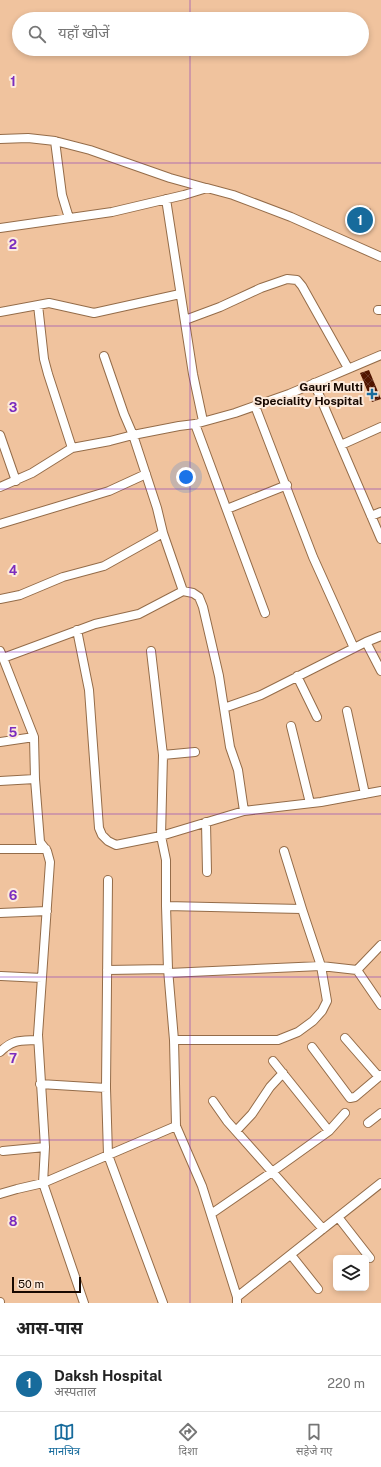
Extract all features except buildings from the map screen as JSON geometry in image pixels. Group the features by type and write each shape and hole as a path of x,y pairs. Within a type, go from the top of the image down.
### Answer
{"street":[{"path":"0,139 28,138 55,141 90,150 170,178 233,195 291,217 381,257"},
{"path":"55,141 62,195 69,218"},
{"path":"0,228 112,212 207,188"},
{"path":"166,199 193,374 199,423 265,613"},
{"path":"185,320 220,307 261,288 287,279 297,280 302,286 348,368"},
{"path":"0,312 49,303 94,313 180,294"},
{"path":"38,305 44,359 72,448"},
{"path":"0,487 32,473 72,448 199,423 235,413 289,394 381,355"},
{"path":"104,356 133,435 157,508 163,534 183,592"},
{"path":"314,383 342,445 381,539"},
{"path":"256,406 314,557 354,648"},
{"path":"342,445 381,427"},
{"path":"0,435 16,481"},
{"path":"0,524 109,491 146,474"},
{"path":"228,510 286,485"},
{"path":"371,516 381,512"},
{"path":"0,599 20,595 63,577 104,566 163,534"},
{"path":"84,1303 43,1182 45,1147 38,1040 50,862 46,849 40,842 35,779 34,737 1,654 95,624 139,614 183,592 193,593 198,597 203,607 219,676 230,747 238,770 244,811"},
{"path":"77,630 89,690 99,828 102,835 108,841 116,845 161,836 244,811 310,803 381,791"},
{"path":"224,708 261,695 366,642 381,636"},
{"path":"366,642 381,671"},
{"path":"151,651 163,755 161,836 166,860 166,906 174,1040 176,1126 202,1186 237,1300 291,1254 381,1182"},
{"path":"297,676 317,717"},
{"path":"346,711 365,794"},
{"path":"291,726 310,803"},
{"path":"0,742 34,737"},
{"path":"163,755 195,752"},
{"path":"0,781 35,779"},
{"path":"206,822 207,872"},
{"path":"0,850 46,849"},
{"path":"174,1040 278,1040 298,1032 322,1012 327,1001 321,966 284,850"},
{"path":"108,880 106,1088 108,1155 163,1303"},
{"path":"166,906 302,909"},
{"path":"0,913 47,911"},
{"path":"357,970 381,945"},
{"path":"107,970 169,971 321,966 357,970 381,1005"},
{"path":"1,976 42,978"},
{"path":"312,1047 350,1098 355,1097 380,1076 345,1038"},
{"path":"0,1052 14,1041 38,1040"},
{"path":"273,1061 329,1131"},
{"path":"236,1131 252,1114 270,1087 283,1073"},
{"path":"40,1084 106,1088"},
{"path":"213,1101 227,1121 323,1229"},
{"path":"210,1214 329,1131 345,1113"},
{"path":"368,1123 381,1113"},
{"path":"0,1194 43,1182 176,1126"},
{"path":"3,1151 45,1147"},
{"path":"338,1217 370,1258"},
{"path":"291,1254 318,1289"}],"place":[{"name":"Daksh Hospital","path":"360,220"},
{"name":"Gauri Multi Speciality Hospital","path":"372,394"}]}
